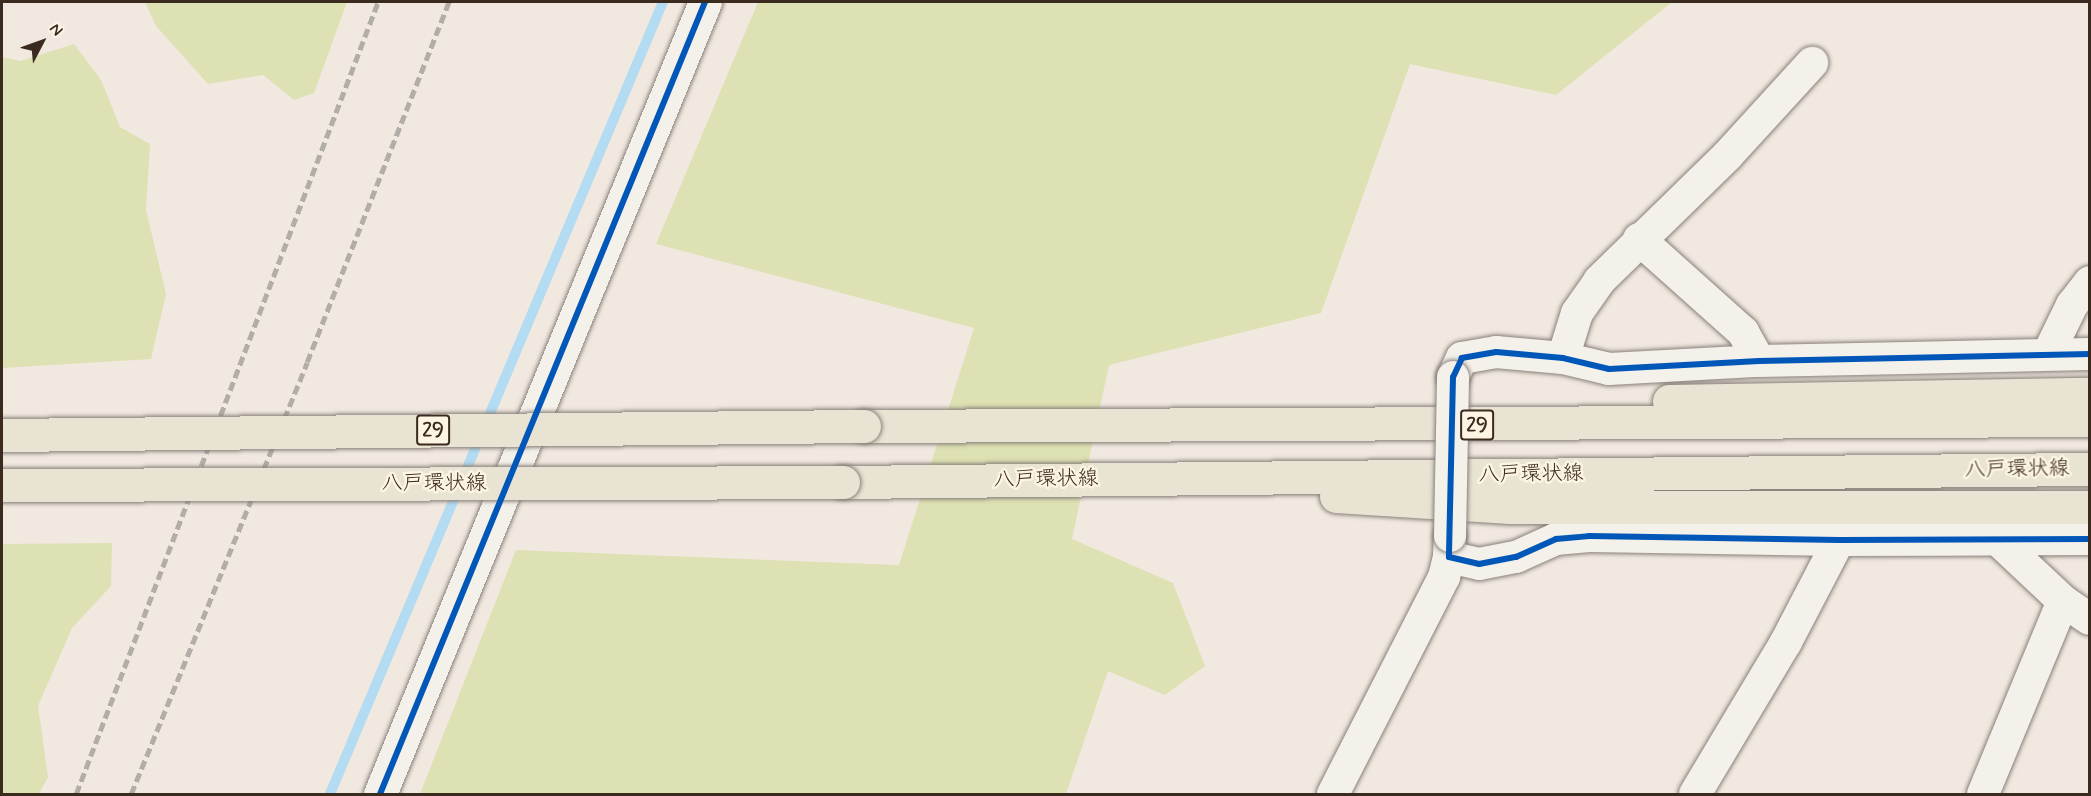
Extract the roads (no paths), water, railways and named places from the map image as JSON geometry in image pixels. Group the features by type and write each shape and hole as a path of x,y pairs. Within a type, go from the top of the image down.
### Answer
{"main road":[{"name":"29","path":"1146,427 1224,418 1518,403 2090,394"},
{"name":"29","path":"2,435 864,426 1146,427 2090,420"},
{"name":"八戸環状線","path":"2,485 843,482 2090,469"},
{"path":"1071,479 1510,507 2090,507"}],"street":[{"path":"380,795 705,2"},
{"path":"1563,358 1578,313 1599,281 1639,239 1728,155 1812,63"},
{"path":"1639,239 1743,332 1759,361"},
{"path":"2048,354 2072,305 2090,282"},
{"path":"1334,795 1444,577 1450,547 1453,377 1462,358 1496,352 1563,358 1609,369 1759,361 2090,354"},
{"path":"1450,547 1479,564 1516,556 1556,539 1589,536 1839,540 2090,539"},
{"path":"1695,795 1786,642 1839,540"},
{"path":"1998,540 2063,601 2090,619"},
{"path":"1983,795 2063,601"}],"waterway":[{"path":"330,794 663,2"}],"railway":[{"path":"76,794 378,2"},
{"path":"131,794 307,362 449,2"}]}
